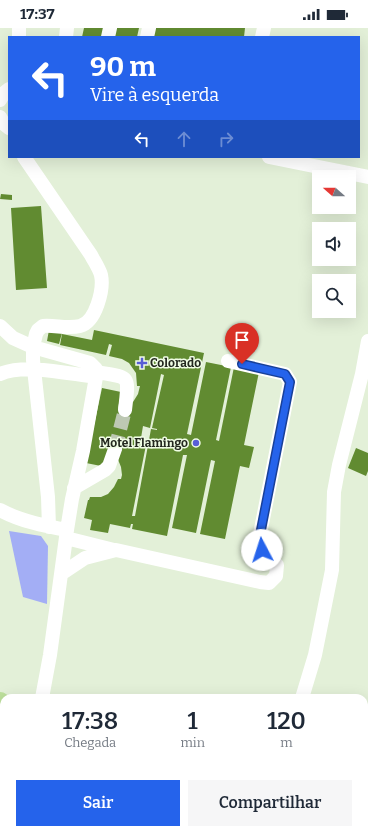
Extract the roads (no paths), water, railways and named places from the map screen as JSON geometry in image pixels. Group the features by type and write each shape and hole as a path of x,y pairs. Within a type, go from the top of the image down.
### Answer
{"street":[{"path":"0,100 8,90"},
{"path":"25,158 91,255 101,273 102,281 97,306 92,317 86,323 80,326 43,326 36,334 33,347 34,370 48,497 49,527"},
{"path":"274,158 368,177"},
{"path":"0,326 13,338 33,347 90,363 96,368 83,451 66,534 50,655 43,694"},
{"path":"303,694 315,655 332,570 334,492 339,465 362,374 368,341"},
{"path":"0,510 24,520 116,550 269,583 276,576 277,565 262,550 259,540 290,382 285,374 228,361"},
{"path":"0,374 21,369 122,376 128,383 125,410"},
{"path":"48,497 62,500 73,494 109,466 115,449"},
{"path":"61,574 85,558 116,550"}],"water":[{"path":"9,531 41,536 48,546 47,604 23,597"}],"tunnel":[{"path":"115,449 125,410"}],"place":[{"name":"Colorado","path":"142,363"},
{"name":"Motel Flamingo","path":"196,443"}]}
